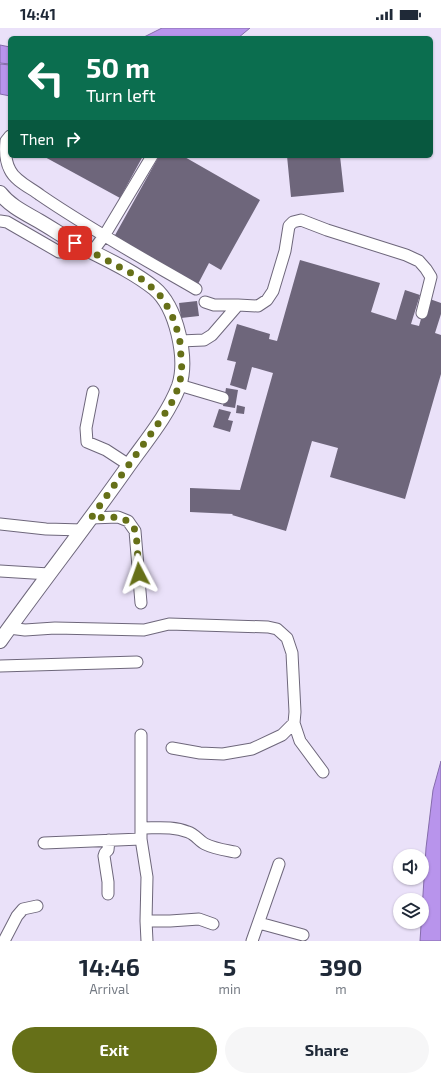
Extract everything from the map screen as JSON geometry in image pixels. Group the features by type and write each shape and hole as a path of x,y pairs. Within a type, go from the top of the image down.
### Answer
{"main road":[{"path":"0,193 13,205 75,243 140,278 155,290 164,300 175,322 180,342 182,372 174,399 160,421 83,530 0,641"}],"street":[{"path":"8,138 6,141 5,150 6,160 10,171 17,179 62,210 104,236 196,289"},
{"path":"92,252 104,236 151,158"},
{"path":"205,302 214,305 258,306 267,300 273,291 285,251 289,226 292,222 300,220 327,230 406,254 419,261 431,277 422,312"},
{"path":"0,221 7,222 59,252 64,252 75,243"},
{"path":"180,342 204,340 212,335 238,305"},
{"path":"179,385 223,398"},
{"path":"93,392 86,428 88,442 106,450 129,465"},
{"path":"91,518 118,517 128,521 136,531 141,604"},
{"path":"0,524 46,529 83,530"},
{"path":"0,571 49,574"},
{"path":"9,628 25,630 54,628 144,630 169,624 268,627 277,629 288,638 292,653 295,712 294,723 300,741 323,772"},
{"path":"0,666 137,662"},
{"path":"172,748 200,753 222,754 252,749 282,735 294,723"},
{"path":"141,735 142,834 147,877 147,941"},
{"path":"44,843 109,840 170,827 195,835 204,843 217,848 235,852"},
{"path":"108,894 108,882 104,856 108,850 109,840"},
{"path":"252,941 279,864"},
{"path":"4,941 17,916 23,909 37,906"},
{"path":"146,921 199,919 213,924"},
{"path":"259,923 303,935"}],"shaded area":[{"path":"162,28 250,28 240,36 146,36"},
{"path":"0,45 8,47 8,64 0,63"},
{"path":"0,64 8,65 8,96 0,94"},
{"path":"441,761 441,941 420,941 421,929 429,929 429,893 423,893 424,885 429,885 429,849 426,849 433,790"}],"building":[{"path":"47,158 142,158 120,198"},
{"path":"158,158 186,158 260,200 221,270 209,263 198,284 114,237"},
{"path":"287,158 340,158 344,192 291,197"},
{"path":"300,260 380,283 371,312 396,320 405,290 420,295 411,324 419,326 427,298 441,303 441,314 435,333 441,335 441,374 405,499 330,477 338,448 312,441 286,531 232,515 233,514 190,512 190,488 240,490 273,373 252,367 246,390 230,385 236,362 227,360 237,324 270,334 269,339 277,341"},
{"path":"197,301 199,316 181,318 179,303"},
{"path":"226,388 238,390 235,408 223,406"},
{"path":"237,405 245,407 244,414 236,413"},
{"path":"219,409 231,412 228,420 233,421 230,432 213,427"}],"route":[{"path":"75,243 140,278 155,290 169,308 175,322 180,342 182,372 174,399 91,518 118,517 128,521 136,531 139,574"}]}
